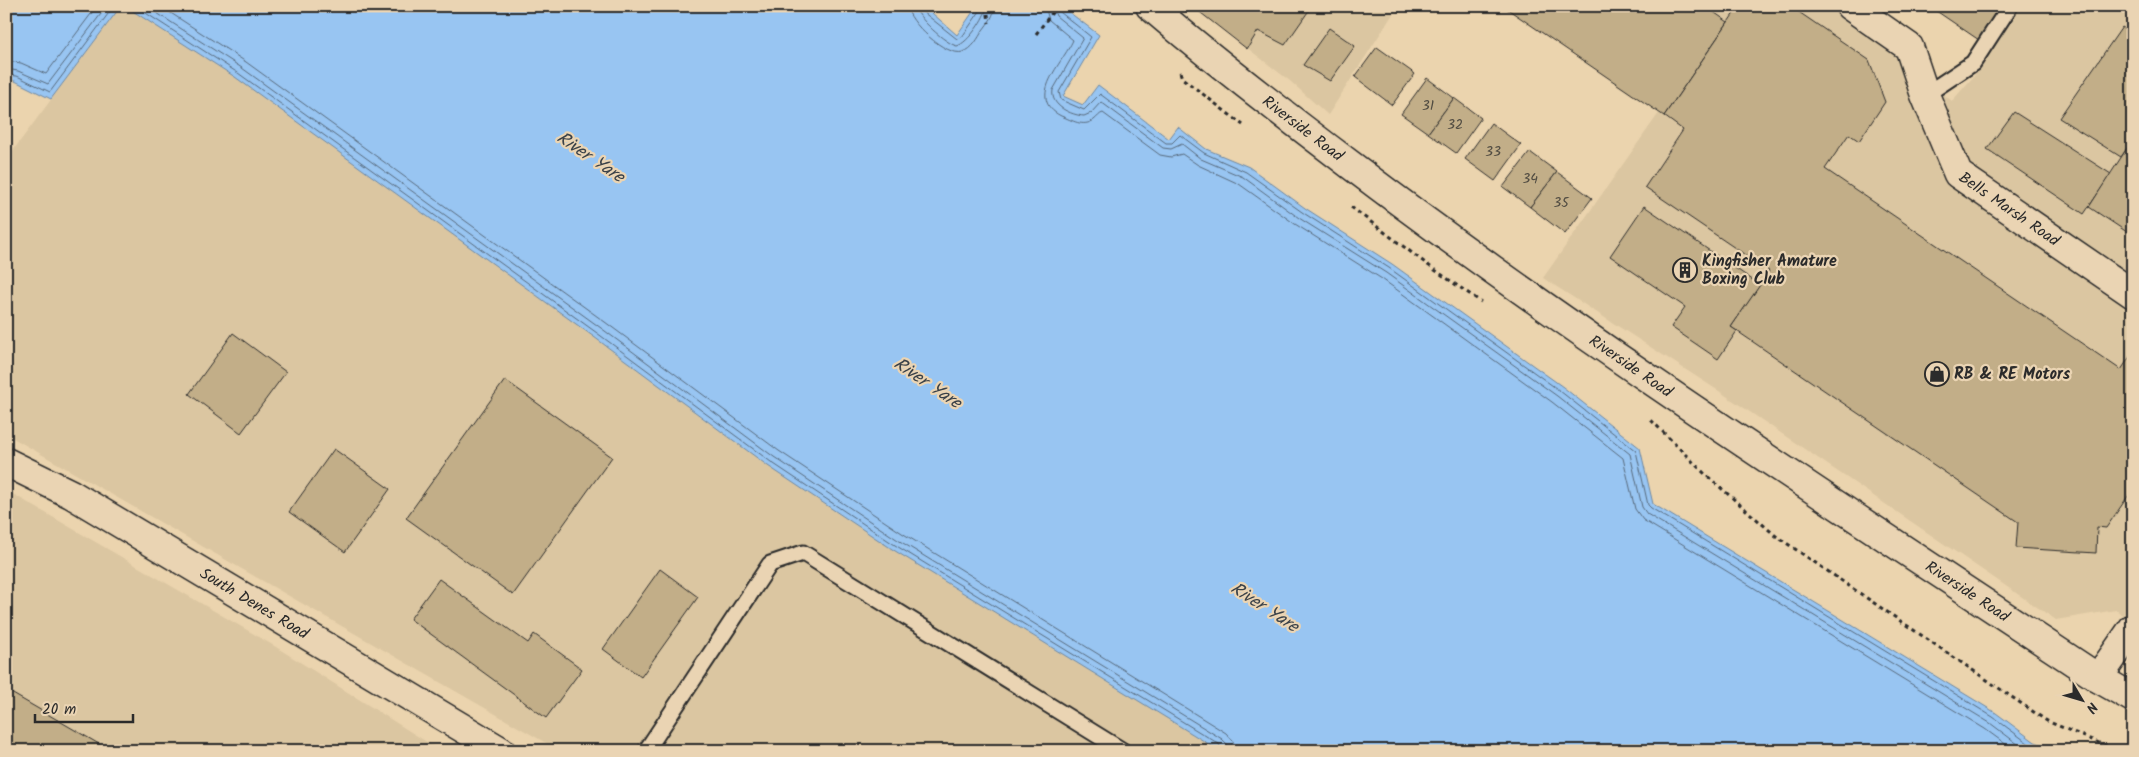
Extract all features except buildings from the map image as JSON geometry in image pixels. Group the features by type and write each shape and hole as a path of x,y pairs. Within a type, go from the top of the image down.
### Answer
{"street":[{"name":"Riverside Road","path":"1150,6 1228,72 1442,234 1631,367 2098,678 2133,698"},
{"name":"Bells Marsh Road","path":"1850,6 1908,47 1925,96 1958,174 2133,294"},
{"name":"South Denes Road","path":"6,462 71,494 501,751"},
{"path":"2098,678 2133,628"}],"lane":[{"path":"1925,96 1973,63 2010,6"},
{"path":"646,751 770,564 803,553 1123,751"}],"path":[{"path":"987,6 989,23"},
{"path":"1036,34 1057,6"},
{"path":"1182,78 1245,126"},
{"path":"1346,203 1432,268 1488,306"},
{"path":"1648,416 1705,474 1776,536 2047,721 2118,751"}],"shaded area":[{"path":"121,6 125,6 235,77 594,337 768,466 892,549 1220,751 560,751 6,434 6,160"},
{"path":"1193,6 1398,6 1328,115 1290,81"},
{"path":"1503,6 1827,6 1856,24 1952,101 1981,68 2021,6 2116,6 2133,15 2133,622 2116,610 2056,620 1722,393 1543,278 1659,113"},
{"path":"6,490 276,647 441,751 6,751"}],"water":[{"path":"6,6 121,6 51,99 15,81 6,80"},
{"name":"River Yare","path":"125,6 924,6 957,35 977,6 1061,6 1099,35 1063,96 1083,105 1098,85 1169,139 1178,127 1206,149 1249,167 1305,208 1392,264 1563,387 1640,448 1653,504 1996,713 2035,742 2063,751 1220,751 892,549 768,466 594,337 235,77"}],"place":[{"name":"Kingfisher Amature Boxing Club","path":"1685,270"},
{"name":"RB & RE Motors","path":"1937,374"}]}
